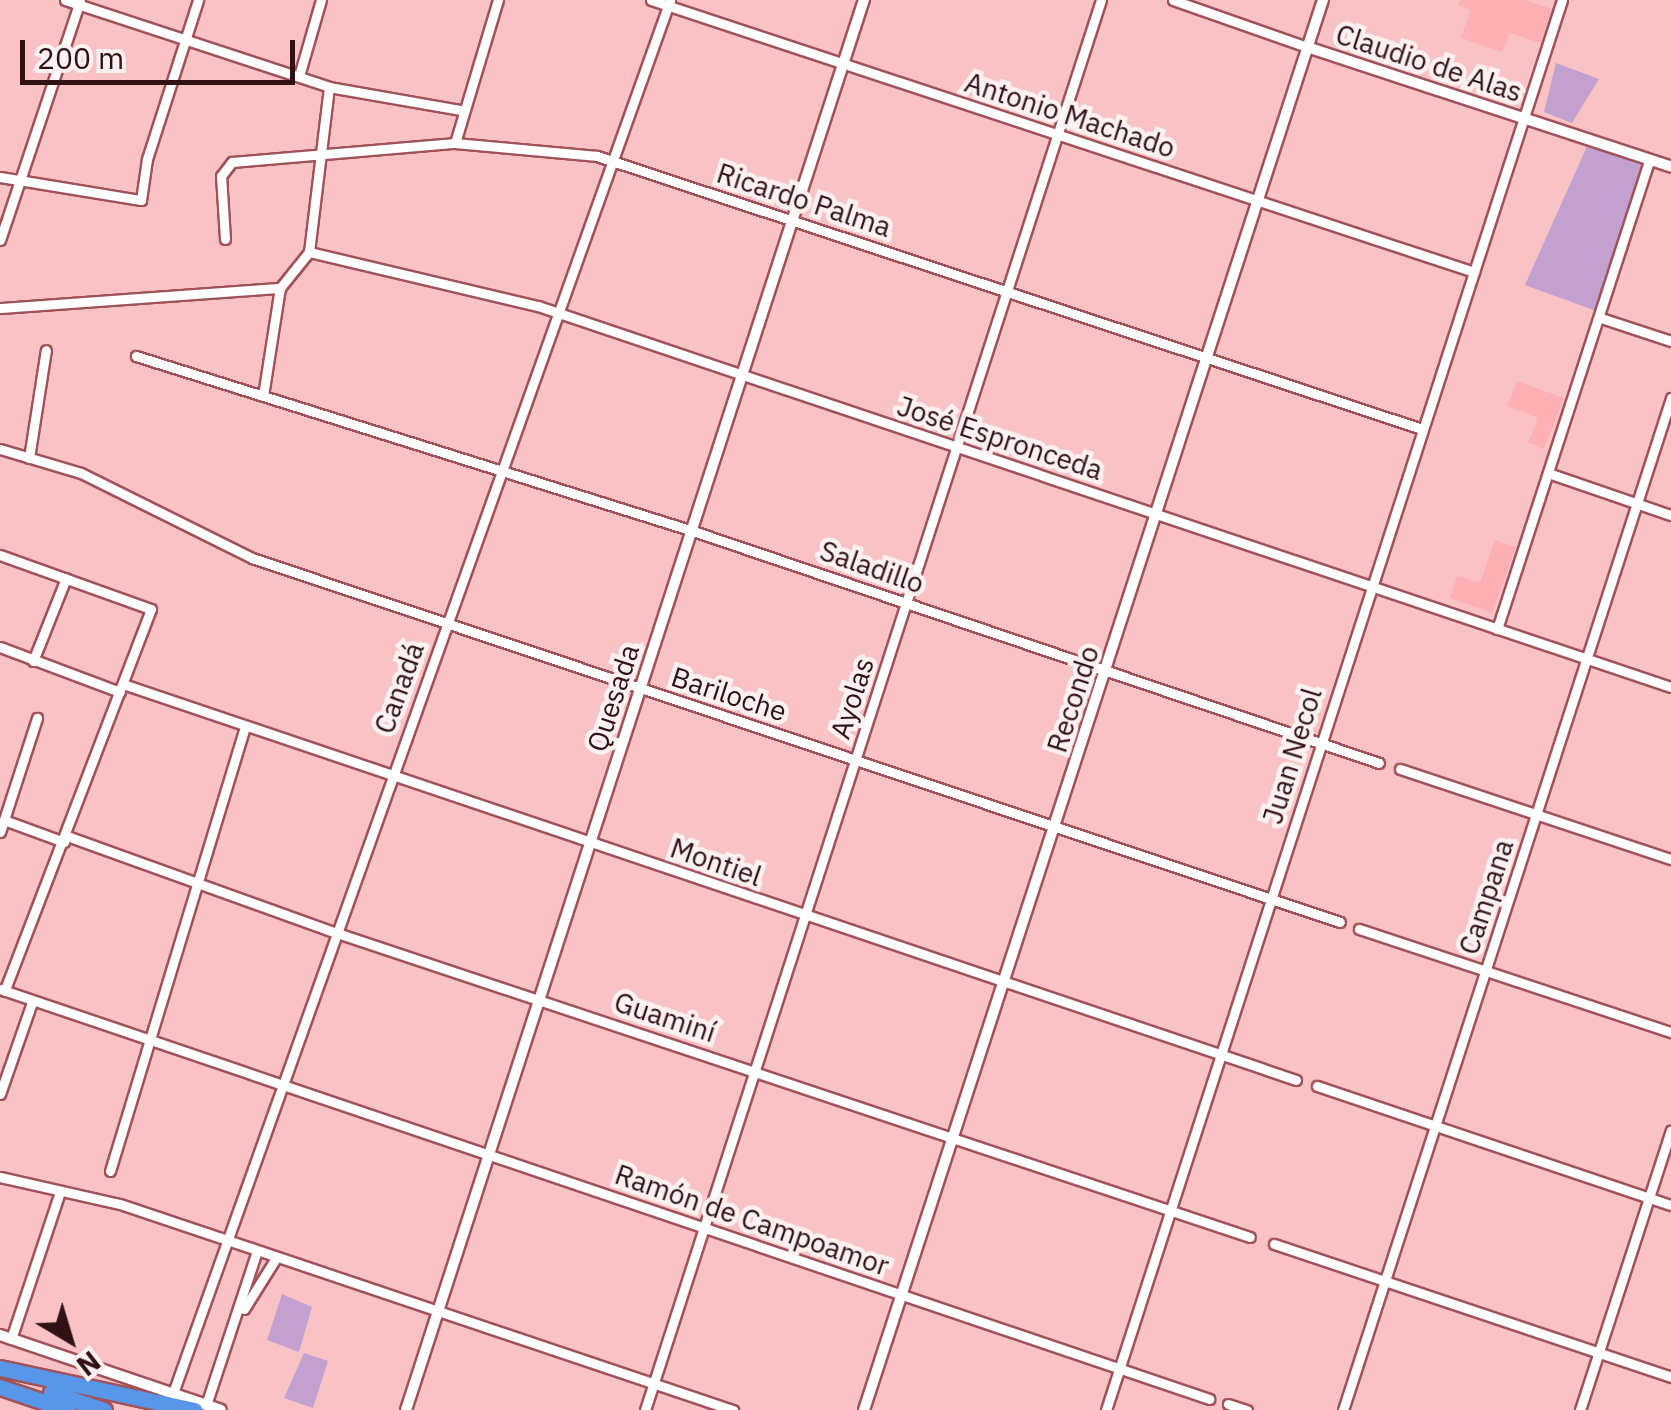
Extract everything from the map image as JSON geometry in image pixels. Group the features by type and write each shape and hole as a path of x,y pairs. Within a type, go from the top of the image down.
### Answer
{"highway":[{"path":"0,1371 201,1407"},
{"path":"0,1371 104,1410"},
{"path":"0,1387 68,1410"}],"street":[{"path":"65,0 329,87 461,110"},
{"path":"0,177 141,200 151,144 198,0"},
{"path":"299,76 321,0"},
{"path":"455,143 461,110 498,0"},
{"name":"Antonio Machado","path":"651,0 1474,272"},
{"name":"Quesada","path":"406,1410 864,0"},
{"name":"Ayolas","path":"645,1410 1101,0"},
{"name":"Claudio de Alas","path":"1173,0 1671,167"},
{"name":"Recondo","path":"864,1410 1322,0"},
{"name":"Juan Necol","path":"1106,1410 1318,743 1562,0"},
{"path":"0,240 80,2"},
{"name":"Canadá","path":"173,1393 669,3"},
{"path":"264,396 280,288 309,252 317,154 329,87"},
{"name":"Ricardo Palma","path":"225,239 220,176 232,162 455,143 509,144 612,159 1422,428"},
{"path":"1498,629 1649,160"},
{"name":"José Espronceda","path":"309,252 412,271 556,312 1671,687"},
{"path":"0,308 280,288"},
{"path":"1601,318 1671,341"},
{"path":"29,458 46,350"},
{"name":"Saladillo","path":"136,356 690,530 1379,763"},
{"name":"Campana","path":"1344,1410 1671,398"},
{"name":"Bariloche","path":"0,449 91,477 235,552 1340,922"},
{"path":"1550,474 1671,515"},
{"path":"0,555 152,609 66,839 2,990"},
{"path":"32,660 66,578"},
{"name":"Montiel","path":"0,647 1296,1080"},
{"path":"0,832 37,718"},
{"path":"110,1172 244,728"},
{"path":"1400,769 1671,859"},
{"name":"Guaminí","path":"3,816 337,934 755,1069 1250,1237"},
{"path":"1359,930 1671,1032"},
{"name":"Ramón de Campoamor","path":"2,990 1209,1398"},
{"path":"0,1094 32,1002"},
{"path":"1317,1086 1671,1205"},
{"path":"1580,1410 1671,1130"},
{"path":"0,1177 59,1194 120,1204 733,1410"},
{"path":"59,1194 5,1337 173,1393 201,1407 221,1410"},
{"path":"1274,1244 1671,1377"},
{"path":"201,1407 238,1320 256,1251"},
{"path":"238,1320 276,1258"},
{"path":"1228,1404 1247,1410"}],"shaded area":[{"path":"1460,0 1525,0 1552,9 1540,43 1510,33 1502,52 1461,38 1471,10 1458,5"},
{"path":"1556,63 1599,79 1572,123 1544,112"},
{"path":"1588,144 1644,162 1599,312 1525,285"},
{"path":"1517,381 1564,398 1544,449 1528,443 1538,418 1507,406"},
{"path":"1495,540 1516,547 1492,613 1450,598 1457,576 1480,583"},
{"path":"282,1294 312,1307 299,1352 267,1340"},
{"path":"304,1353 328,1361 313,1408 284,1398"}]}
